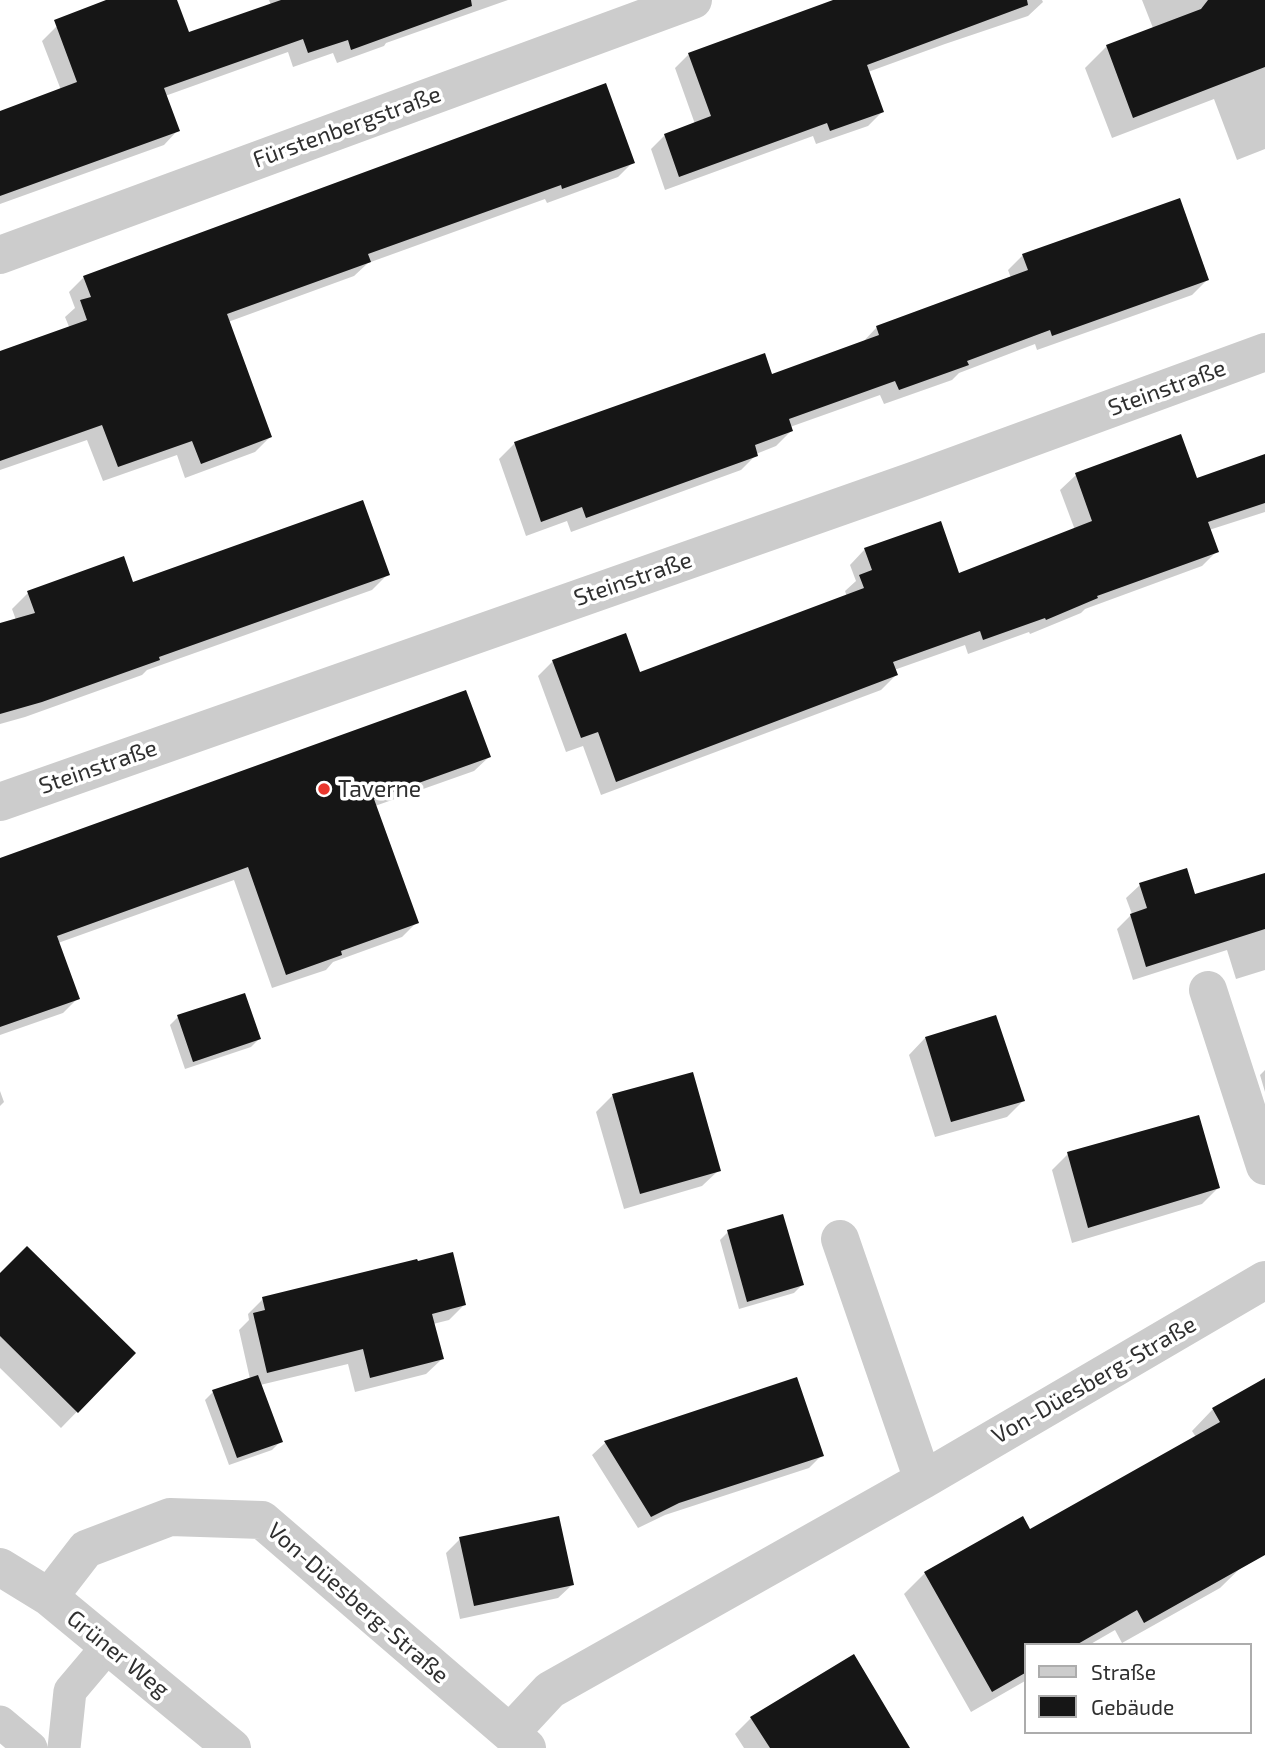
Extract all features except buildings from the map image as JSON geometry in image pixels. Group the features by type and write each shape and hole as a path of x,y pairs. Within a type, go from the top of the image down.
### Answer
{"street":[{"name":"Fürstenbergstraße","path":"0,255 693,0"},
{"name":"Steinstraße","path":"0,802 900,486 1265,352"},
{"path":"1208,990 1265,1166"},
{"path":"840,1239 923,1480"},
{"name":"Von-Düesberg-Straße","path":"49,1597 86,1549 170,1517 262,1520 519,1741 550,1690 923,1480 1265,1280"},
{"name":"Grüner Weg","path":"0,1567 49,1597 232,1748"}],"lane":[{"path":"64,1748 70,1691 108,1646"},
{"path":"0,1722 31,1748"}],"place":[{"name":"Taverne","path":"324,789"}]}
